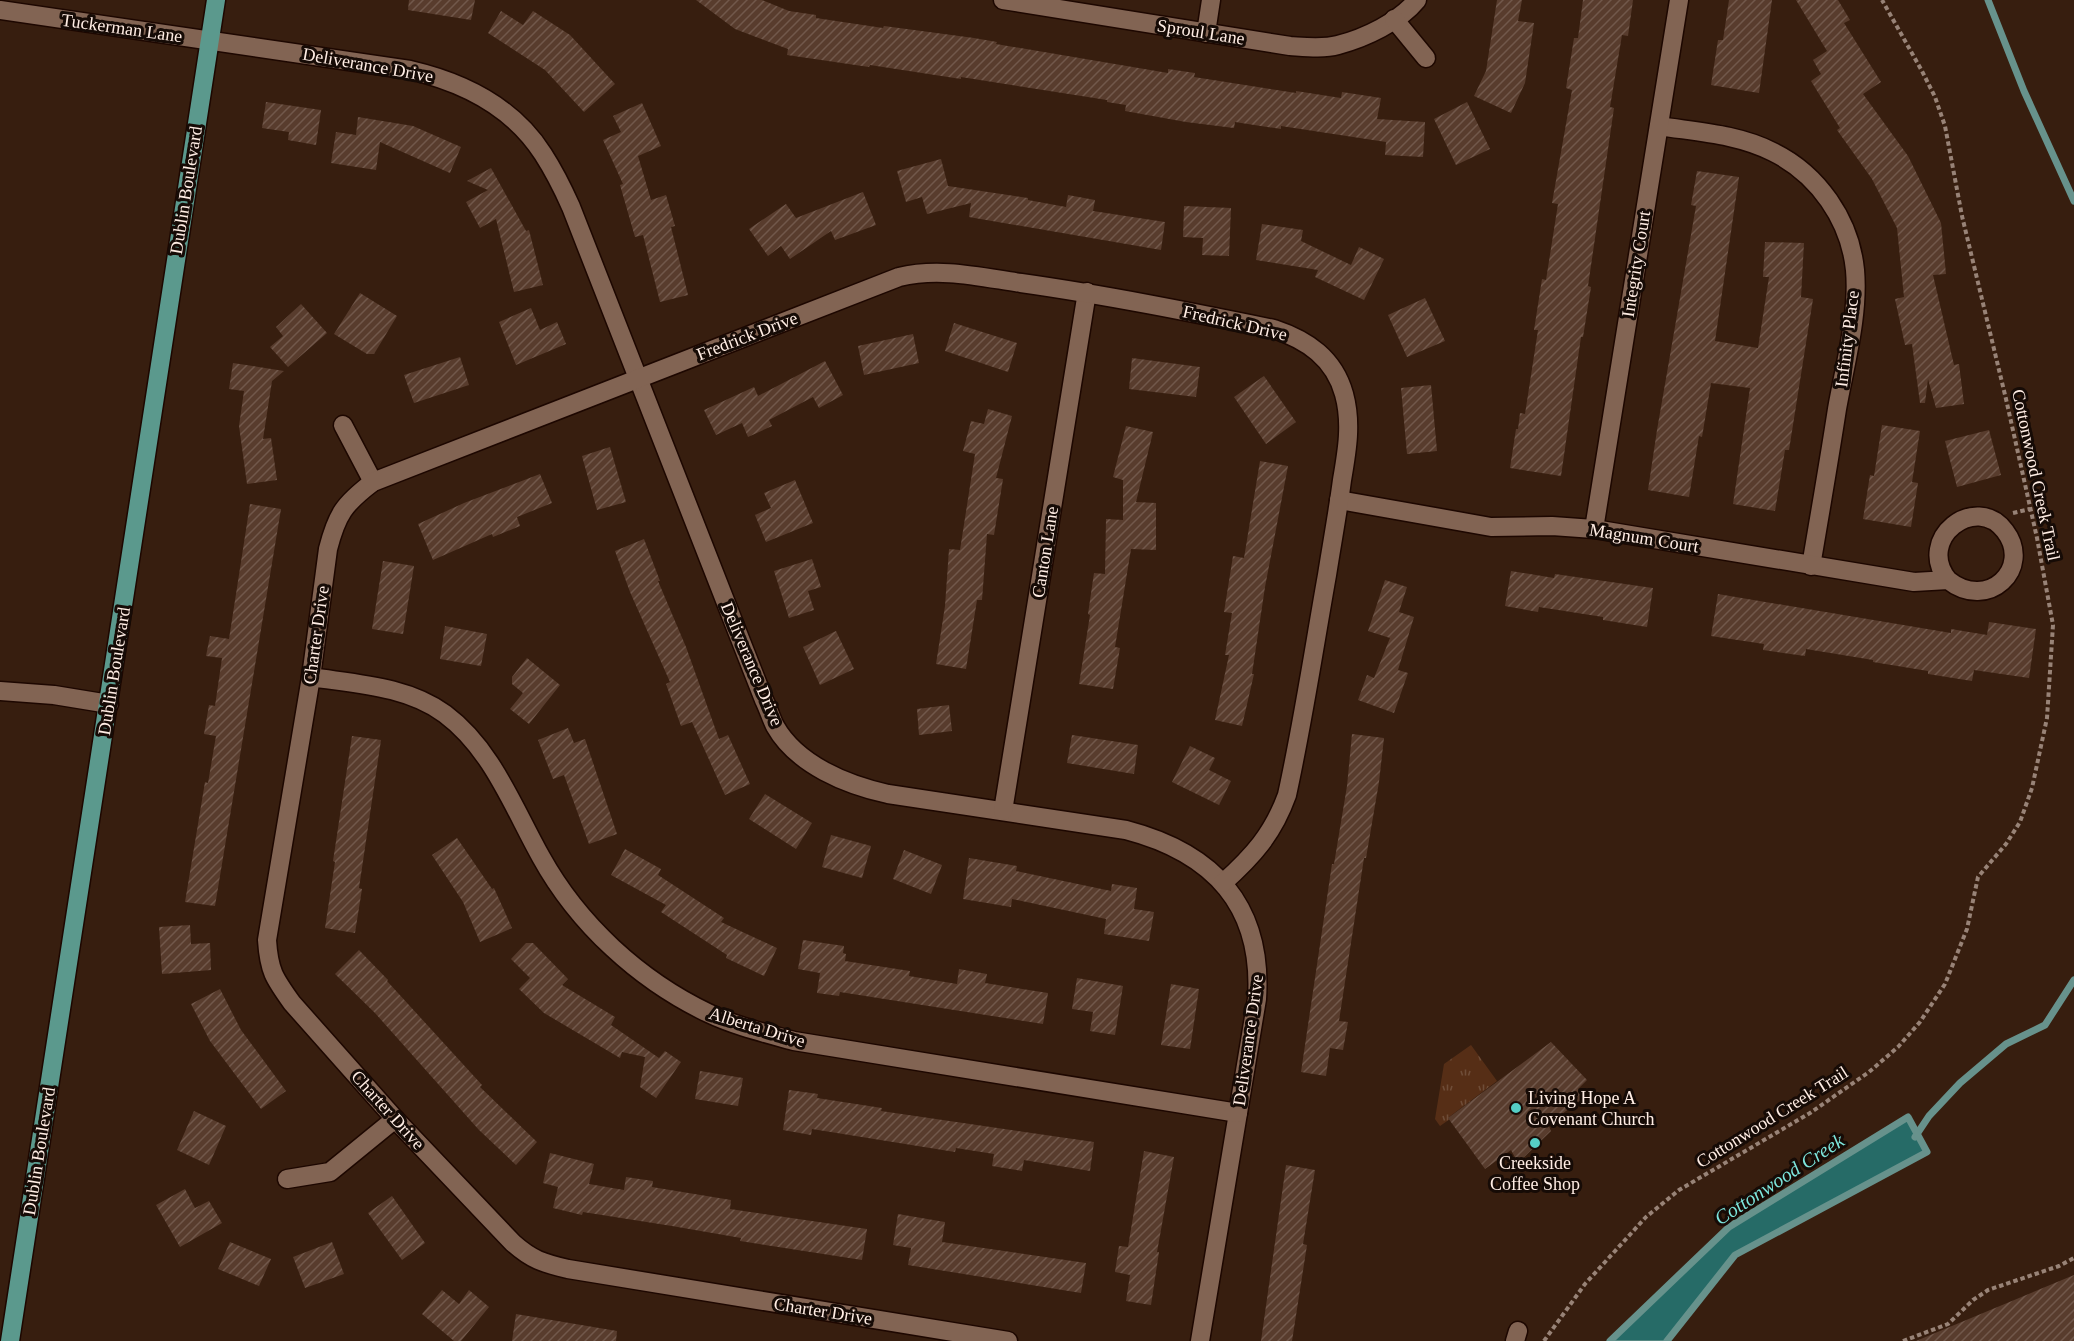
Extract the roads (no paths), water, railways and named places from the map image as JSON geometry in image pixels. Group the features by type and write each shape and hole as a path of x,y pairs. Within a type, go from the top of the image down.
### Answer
{"main road":[{"name":"Dublin Boulevard","path":"10,1341 216,0"}],"street":[{"name":"Sproul Lane","path":"1003,0 1290,46 1318,47 1337,45 1358,38 1394,19 1417,0"},
{"path":"1206,33 1211,0"},
{"name":"Integrity Court","path":"1594,529 1679,0"},
{"name":"Tuckerman Lane","path":"0,10 209,40"},
{"path":"1394,19 1426,58"},
{"name":"Deliverance Drive","path":"209,40 438,76 486,99 505,113 542,152 571,207 764,700 776,727 793,747 813,764 858,787 1126,830 1150,836 1206,866 1223,883 1249,927 1259,972 1257,999 1200,1341"},
{"name":"Infinity Place","path":"1659,126 1729,136 1774,152 1793,164 1823,192 1841,221 1850,244 1855,270 1851,327 1811,566"},
{"name":"Fredrick Drive","path":"638,379 899,277 918,272 955,273 1087,292 1274,329 1294,335 1312,346 1327,360 1336,373 1344,393 1349,437 1340,500 1287,795 1280,815 1266,838 1248,860 1223,883"},
{"name":"Canton Lane","path":"1003,812 1087,292"},
{"name":"Charter Drive","path":"638,379 373,482 354,496 341,512 333,529 328,549 311,677 267,940 269,964 278,983 292,1003 395,1119 513,1243 530,1257 549,1265 1008,1341"},
{"path":"343,425 373,482"},
{"name":"Magnum Court","path":"1340,500 1491,527 1552,526 1594,529 1914,582 1948,580 1958,588 1970,592 1984,592 1996,587 2006,578 2014,555 2012,542 2005,531 1998,524 1986,518 1974,517 1960,520 1951,526 1943,536 1938,549 1938,562 1948,580"},
{"name":"Alberta Drive","path":"311,677 379,687 424,701 444,713 463,729 482,751 497,775 541,857 571,904 622,957 645,975 708,1013 794,1041 1238,1113"},
{"path":"0,691 54,695 109,704"},
{"path":"287,1179 330,1172 395,1119"}],"water":[{"path":"1908,1117 1927,1152 1735,1255 1667,1341 1610,1341 1729,1227"}],"waterway":[{"name":"Cottonwood Creek","path":"1988,0 2024,91 2074,201"},
{"name":"Cottonwood Creek","path":"1915,1137 1929,1116 1960,1083 2006,1044 2045,1025 2074,980"},
{"name":"Cottonwood Creek","path":"1610,1341 1729,1227 1908,1117 1927,1152 1735,1255 1667,1341"}],"place":[{"name":"Living Hope A Covenant Church","path":"1516,1108"},
{"name":"Creekside Coffee Shop","path":"1535,1143"}]}
